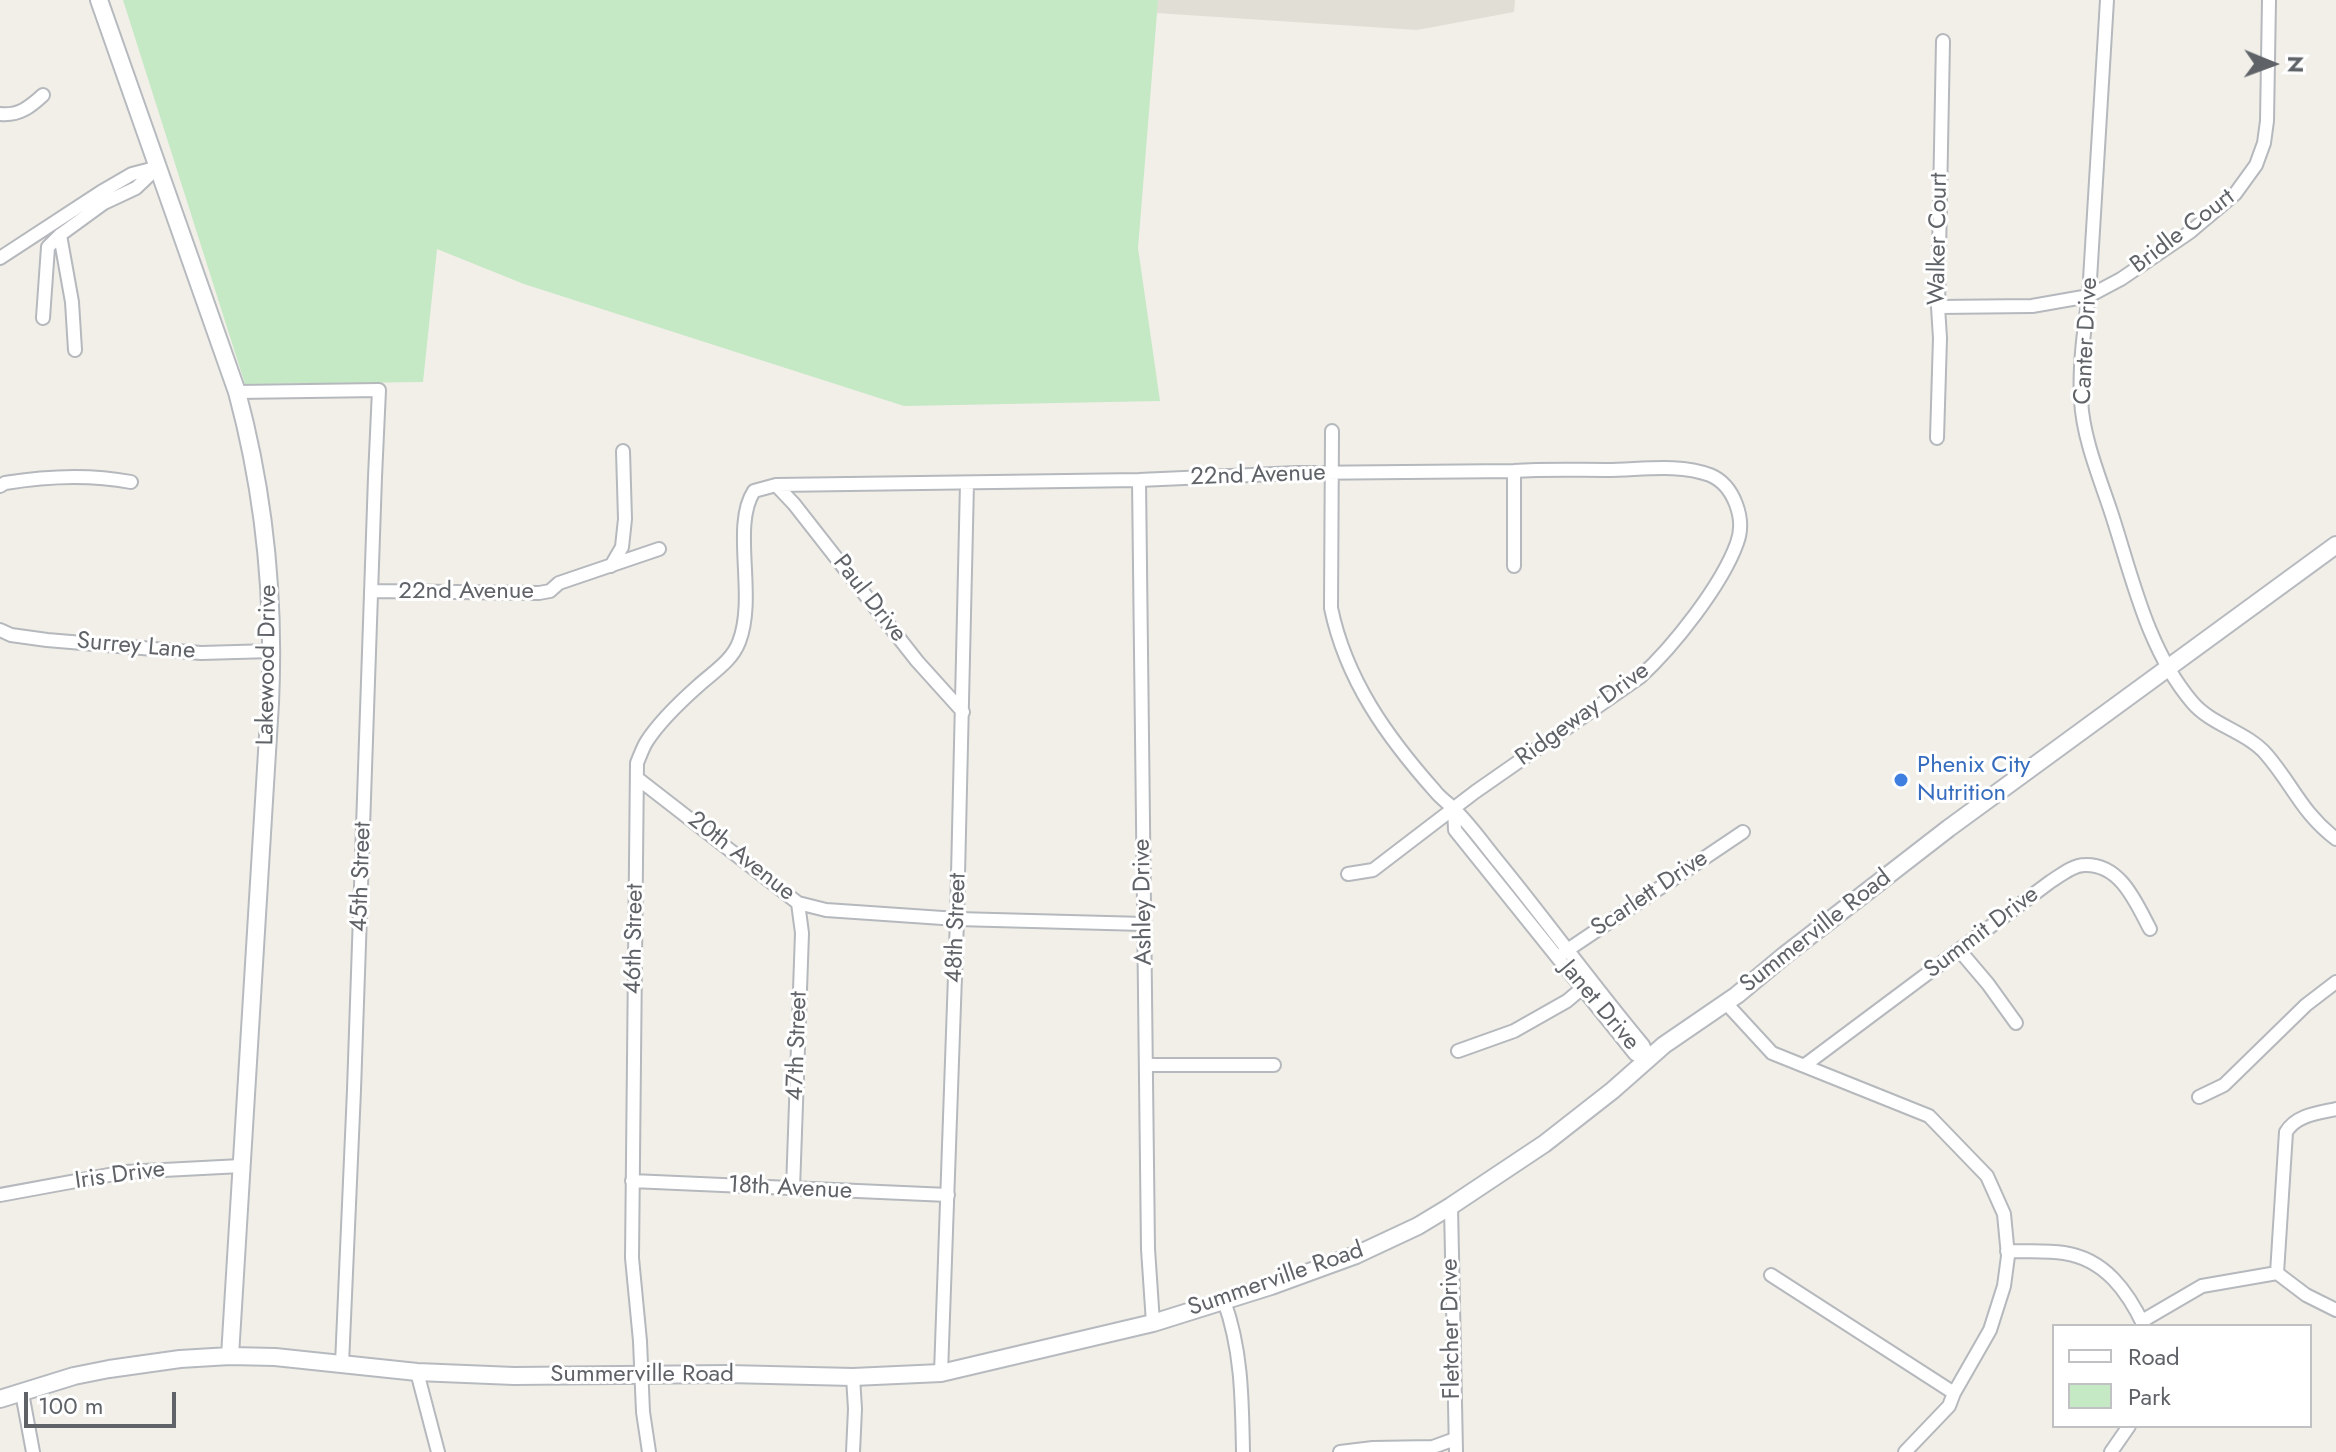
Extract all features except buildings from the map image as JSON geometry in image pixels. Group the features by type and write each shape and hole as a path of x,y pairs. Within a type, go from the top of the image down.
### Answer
{"main road":[{"name":"Lakewood Drive","path":"99,0 237,392 252,447 269,565 272,651 230,1356"},
{"name":"Summerville Road","path":"0,1399 74,1376 109,1369 168,1360 230,1356 275,1357 417,1372 514,1376 914,1376 941,1373 1153,1323 1356,1255 1418,1226 1544,1144 1664,1045 1725,1002 1878,882 2336,545"}],"street":[{"name":"Canter Drive","path":"2107,0 2080,399 2084,423 2145,617 2167,668 2194,705 2265,752 2304,809 2336,839"},
{"name":"Bridle Court","path":"1938,307 2032,306 2089,296 2121,279 2190,232 2235,194 2256,165 2264,143 2269,0"},
{"name":"Walker Court","path":"1937,438 1943,41"},
{"path":"0,114 8,115 27,109 43,95"},
{"path":"43,318 48,247 104,203 136,188 158,167"},
{"path":"0,258 132,174 158,167"},
{"path":"60,235 72,302 75,350"},
{"name":"45th Street","path":"237,392 379,390 342,1364"},
{"name":"Janet Drive","path":"1332,431 1331,608 1348,666 1364,698 1437,794 1454,808 1563,953 1581,988 1635,1054 1649,1059"},
{"path":"611,566 622,547 623,451"},
{"name":"22nd Avenue","path":"776,485 1139,480 1547,469 1690,469 1713,476 1731,494"},
{"path":"1514,471 1514,566"},
{"path":"0,486 42,477 106,477 131,482"},
{"name":"Ashley Drive","path":"1139,480 1148,1249 1153,1323"},
{"name":"48th Street","path":"941,1373 957,919 967,483"},
{"name":"Paul Drive","path":"776,485 917,661 963,712"},
{"name":"46th Street","path":"649,1452 643,1412 643,1376 632,1258 637,763 647,741 670,713 738,646 745,624 744,516 747,502 754,491 776,485"},
{"name":"Ridgeway Drive","path":"1348,874 1373,870 1454,808 1640,677 1674,643 1738,542 1739,517 1731,494"},
{"name":"22nd Avenue","path":"371,591 539,593 550,591 559,583 659,549"},
{"name":"Surrey Lane","path":"0,630 11,635 47,640 201,653 272,651"},
{"name":"20th Avenue","path":"637,778 798,903 826,910 957,919 1144,924"},
{"name":"Scarlett Drive","path":"1563,953 1743,832"},
{"name":"Summit Drive","path":"1805,1065 2071,869 2084,865 2108,871 2118,878 2133,897 2150,929"},
{"name":"47th Street","path":"793,1189 802,933 798,903"},
{"path":"1960,951 2016,1023"},
{"name":"Janet Drive","path":"1563,953 1592,979 1643,1045 1649,1059"},
{"path":"1458,1051 1514,1031 1567,1001 1592,979"},
{"path":"2199,1097 2224,1085 2306,1005 2336,982"},
{"path":"1725,1002 1772,1053 1929,1116 1987,1176 2004,1214 2007,1251 2004,1286 1990,1330 1949,1406 1905,1452"},
{"path":"1147,1065 1274,1065"},
{"path":"2277,1273 2288,1126 2310,1114 2336,1109"},
{"name":"Iris Drive","path":"0,1195 125,1172 241,1166"},
{"name":"18th Avenue","path":"632,1181 948,1195"},
{"name":"Fletcher Drive","path":"1451,1206 1455,1446"},
{"path":"2007,1251 2068,1253 2098,1266 2117,1281 2133,1302 2143,1324 2202,1286 2277,1273 2306,1295 2336,1310"},
{"path":"1771,1275 1954,1393"},
{"path":"1224,1301 1242,1379 1243,1452"},
{"path":"417,1372 438,1452"},
{"path":"853,1377 853,1452"},
{"path":"22,1393 33,1452"},
{"path":"2111,1452 2128,1428"},
{"path":"1340,1452 1455,1446"}],"shaded area":[{"path":"1158,0 1515,0 1514,12 1417,30 1156,13"}],"green space":[{"path":"123,0 1158,0 1138,248 1160,401 904,406 524,284 437,249 423,382 245,384"}],"place":[{"name":"Phenix City Nutrition","path":"1901,780"}]}
